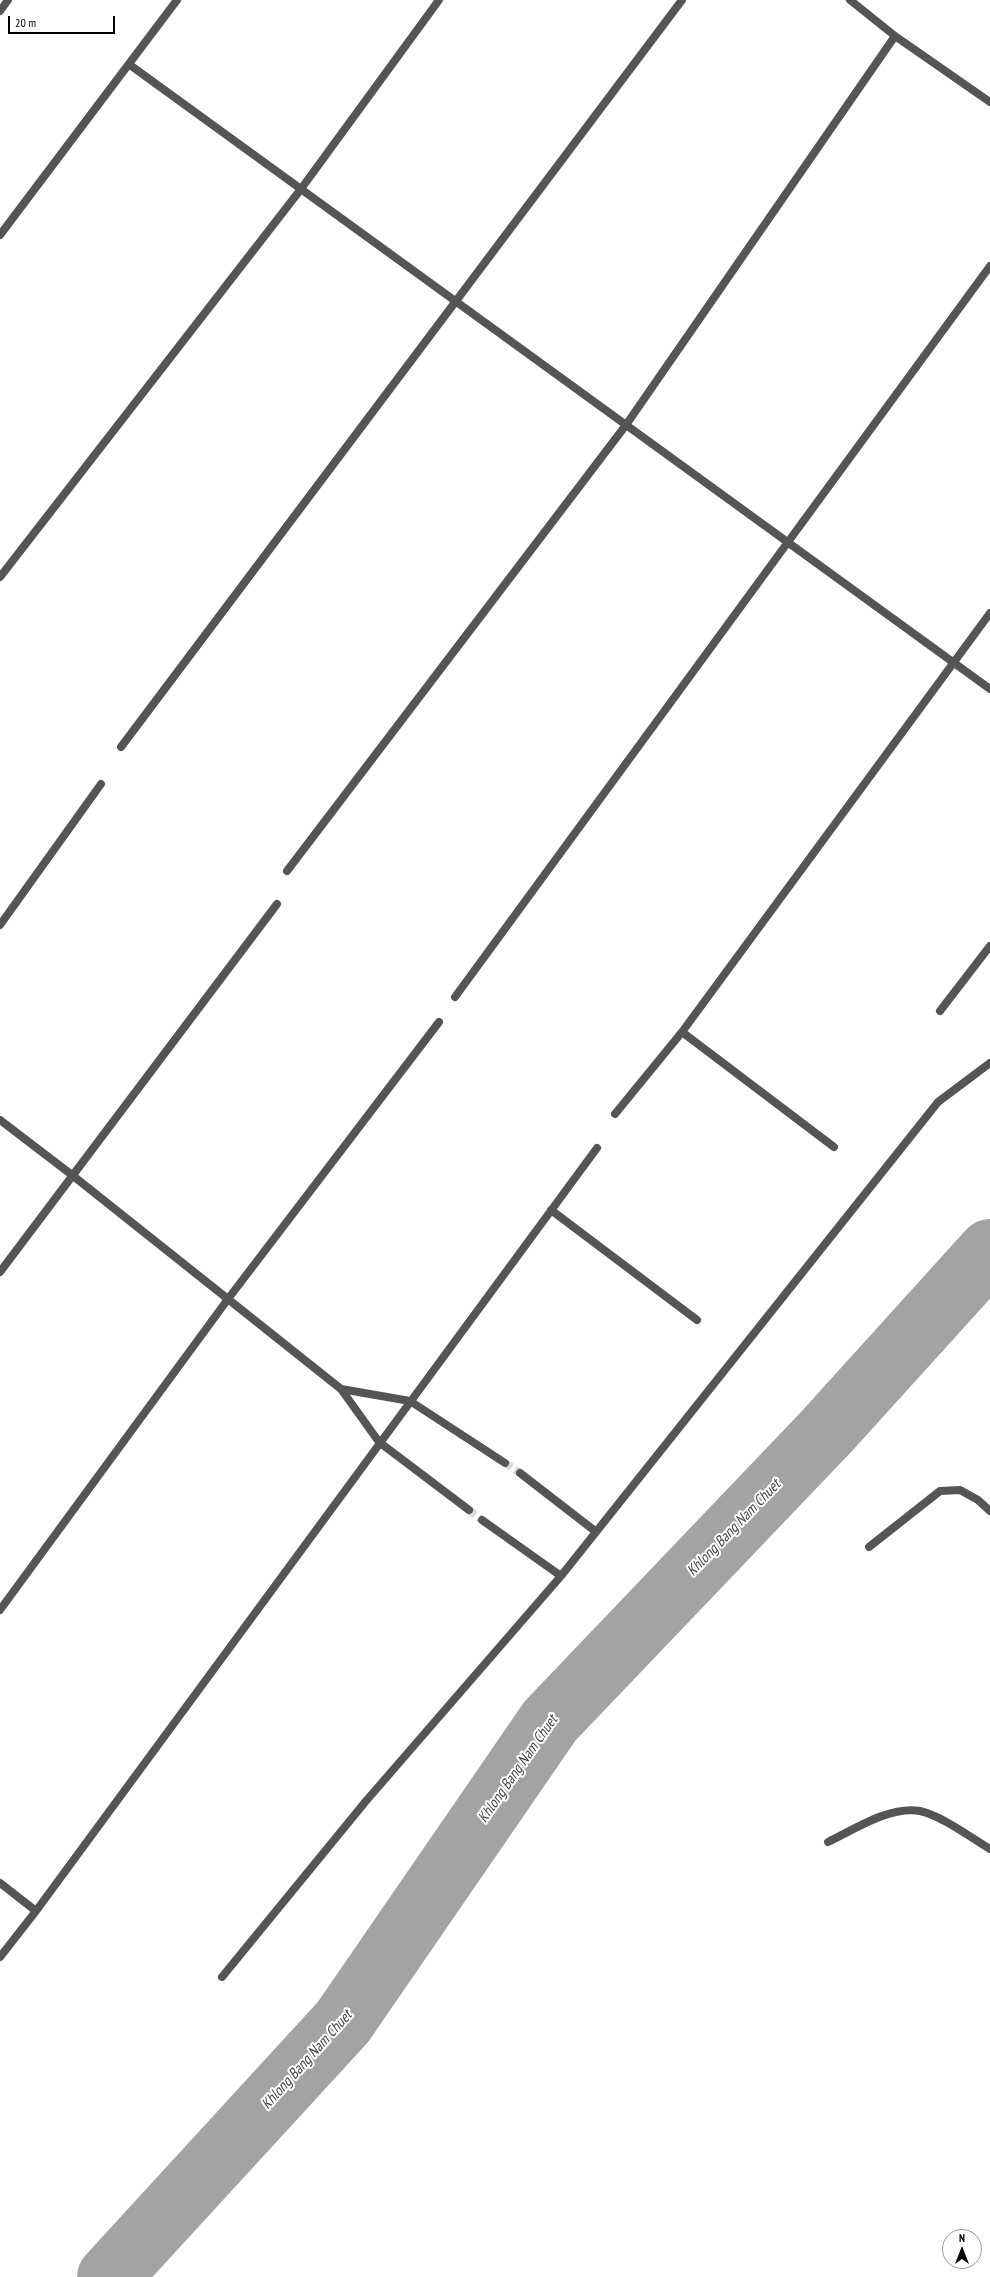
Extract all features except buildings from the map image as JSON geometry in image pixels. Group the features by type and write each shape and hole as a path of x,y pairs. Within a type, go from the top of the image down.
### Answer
{"street":[{"path":"0,11 8,0"},
{"path":"0,235 130,65 177,0"},
{"path":"0,577 301,189 440,0"},
{"path":"121,747 457,302 682,0"},
{"path":"850,0 895,36 990,102"},
{"path":"287,871 626,425 895,36"},
{"path":"130,65 990,689"},
{"path":"455,997 990,266"},
{"path":"615,1114 682,1032 990,613"},
{"path":"0,925 101,784"},
{"path":"0,1272 277,904"},
{"path":"940,1011 990,946"},
{"path":"0,1610 228,1299 439,1022"},
{"path":"682,1032 834,1147"},
{"path":"222,1977 366,1801 561,1576 595,1531 938,1102 990,1063"},
{"path":"0,1120 72,1175 340,1389 379,1442 469,1510"},
{"path":"0,1957 36,1911 379,1442 597,1148"},
{"path":"551,1210 697,1320"},
{"path":"340,1389 410,1400 505,1463"},
{"path":"520,1473 595,1531"},
{"path":"869,1547 940,1492 960,1490 978,1500 990,1511"},
{"path":"482,1520 561,1576"},
{"path":"828,1842 875,1820 893,1814 920,1812 944,1822 990,1849"},
{"path":"0,1883 36,1911"}],"waterway":[{"name":"Khlong Bang Nam Chuet","path":"109,2277 343,2022 550,1721 827,1431 990,1251"}],"tunnel":[{"path":"505,1463 520,1473"},
{"path":"469,1510 482,1520"}]}
